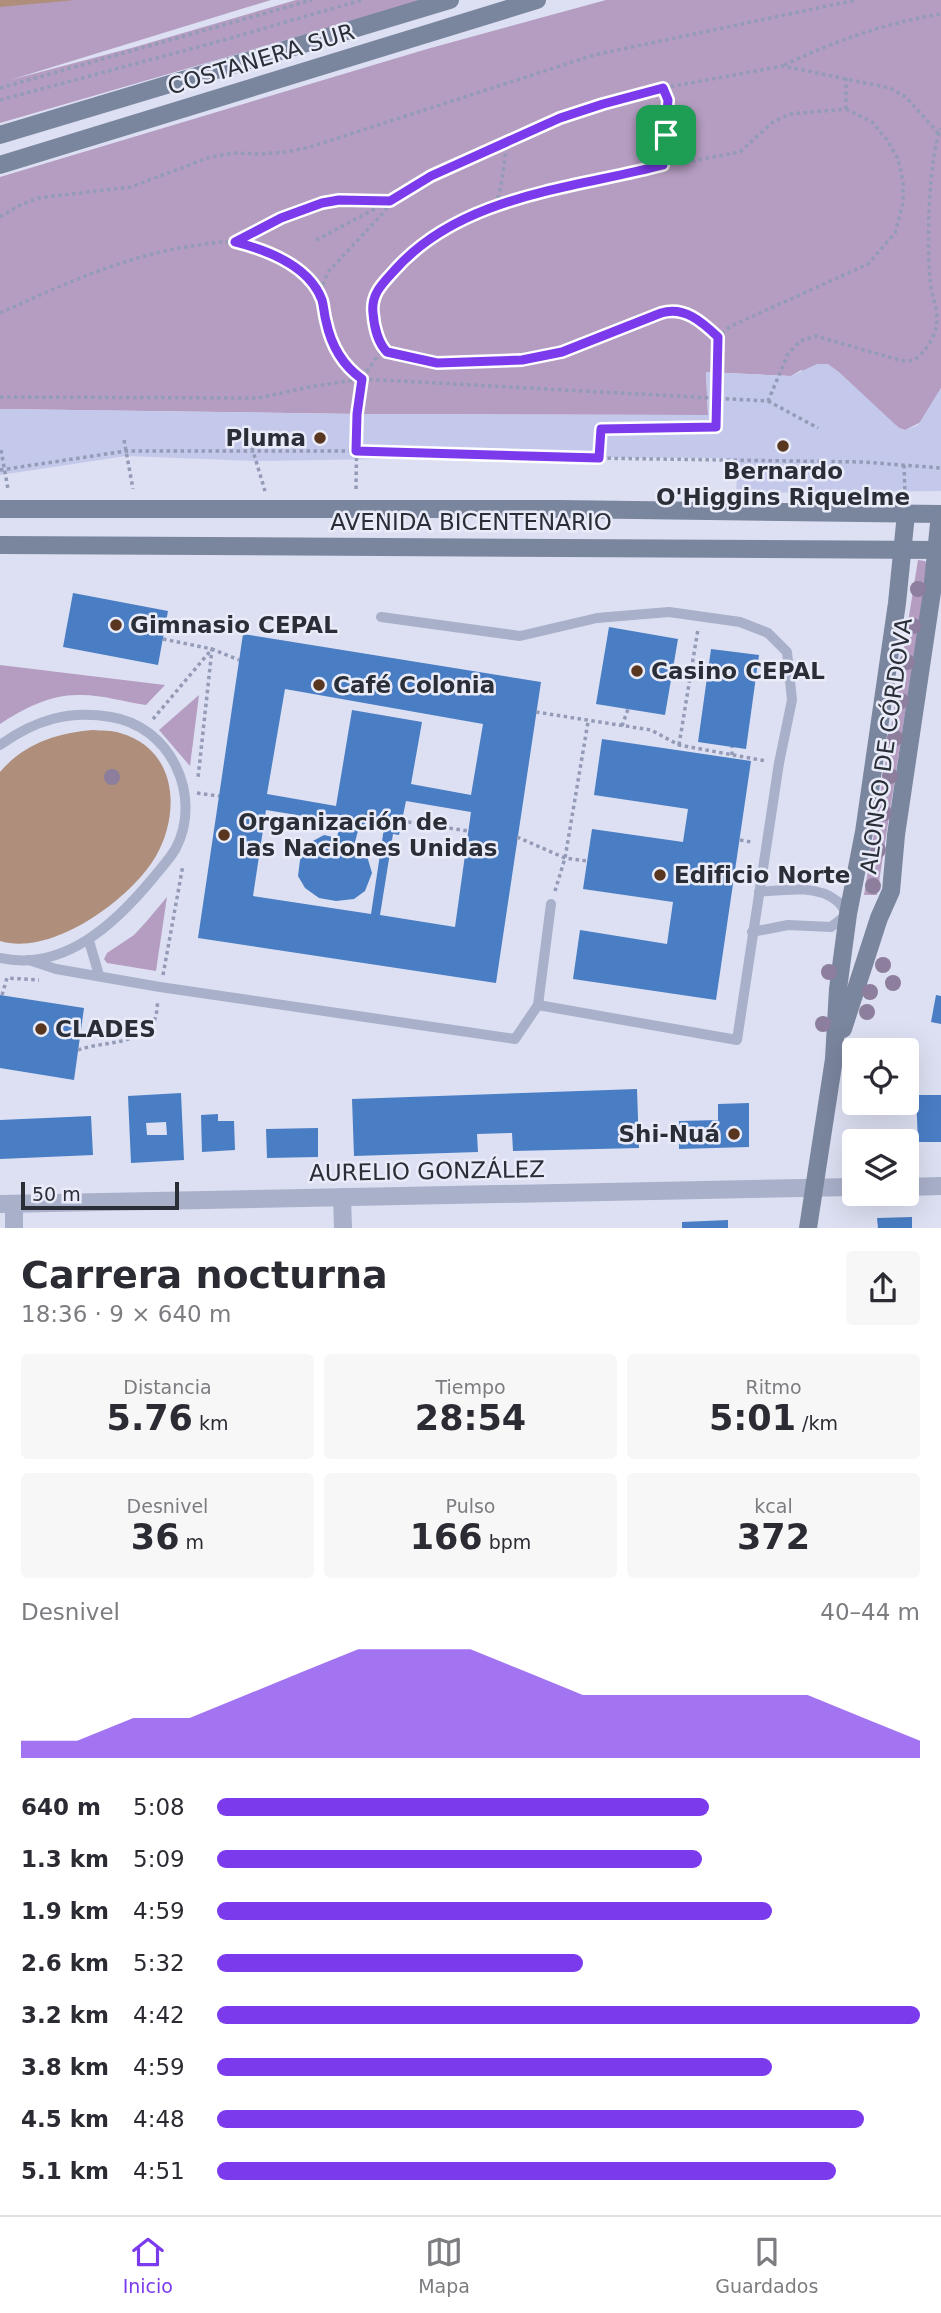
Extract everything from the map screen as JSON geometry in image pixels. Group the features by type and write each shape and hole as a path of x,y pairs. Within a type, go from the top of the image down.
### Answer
{"main road":[{"name":"COSTANERA SUR","path":"0,135 450,0"},
{"name":"COSTANERA SUR","path":"0,165 537,0"},
{"name":"AVENIDA BICENTENARIO","path":"5,509 560,509 940,514"},
{"name":"ALONSO DE CÓRDOVA","path":"808,1228 834,1059 838,989 848,914 864,832 906,514"},
{"name":"ALONSO DE CÓRDOVA","path":"834,1059 879,919 891,891 896,835 938,550 940,514"},
{"name":"AVENIDA BICENTENARIO","path":"0,545 938,550"},
{"path":"848,914 879,919"}],"street":[{"path":"919,1187 941,1186"},
{"name":"AURELIO GONZÁLEZ","path":"7,1204 842,1187"},
{"path":"342,1197 343,1228"},
{"path":"7,1204 14,1228"}],"lane":[{"path":"381,617 520,636 597,618 669,612 740,622 768,633 788,652 792,700 779,763 737,1040 538,1005"},
{"path":"0,745 18,732 53,719 85,713 120,718 144,728 163,744 176,764 186,792 183,827 176,849 143,890 113,922 89,941 63,953 29,960"},
{"path":"752,932 788,925 831,927 848,914 836,900 813,892 759,892"},
{"path":"0,958 29,960 56,969 174,989 515,1039 538,1005 551,904"},
{"path":"89,941 99,975"}],"path":[{"path":"0,88 312,0"},
{"path":"0,100 362,0"},
{"path":"0,216 38,198 131,187 210,157 233,153 286,152 310,147 594,55 856,0"},
{"path":"316,240 431,176 560,118 663,88 783,66 840,39 906,20 941,14"},
{"path":"783,66 890,88 906,97 939,134"},
{"path":"846,78 846,109"},
{"path":"663,88 668,100 663,165 541,192 496,205 428,239 396,268 378,289 372,301 373,323 387,352 437,363 522,360 562,352 670,310 694,318 718,337"},
{"path":"599,458 601,429 716,427 718,337 731,326 868,264 895,233 903,203 903,181 898,159 887,140 872,122 846,109 790,114 773,122 740,152 714,159 677,164 666,135"},
{"path":"768,401 788,354 800,341 816,336 898,360 916,359 933,338 937,325 930,283 929,254 933,163 941,128"},
{"path":"496,205 507,143"},
{"path":"1,312 98,270 130,260 174,248 235,242 281,218 322,203 339,200 390,201"},
{"path":"362,379 349,370 331,340 321,290 328,272 384,212 390,201"},
{"path":"235,242 267,252 295,268 313,286 322,302"},
{"path":"934,301 941,301"},
{"path":"356,510 357,414 362,379 383,348"},
{"path":"0,397 258,398 362,379 768,401 818,428"},
{"path":"124,440 137,509"},
{"path":"250,441 271,510"},
{"path":"1,450 5,509"},
{"path":"3,470 126,451 356,451 863,462 941,468"},
{"path":"904,465 906,514"},
{"path":"679,745 694,648"},
{"path":"144,728 212,649 239,660"},
{"path":"622,726 628,709"},
{"path":"536,712 651,730 679,745 779,763"},
{"path":"551,904 565,858 588,722"},
{"path":"732,747 732,755"},
{"path":"186,792 219,796"},
{"path":"401,821 469,831"},
{"path":"517,837 565,858 587,861"},
{"path":"2,995 7,978 37,981"},
{"path":"78,1050 93,1045"}],"shaded area":[{"path":"0,0 271,0 10,80 296,0 422,0 0,123"},
{"path":"0,0 76,0 0,7"},
{"path":"606,0 941,0 941,388 921,422 905,430 899,428 873,406 801,370 791,376 706,372 708,415 0,409 0,177 427,49"},
{"path":"817,364 828,364 839,372 899,428 905,430 918,425 941,388 941,491 736,493 738,460 723,458 517,457 256,461 126,456 0,475 0,409 708,415 706,372 791,376"},
{"path":"918,560 925,561 928,565 877,895 864,895"},
{"path":"0,665 165,685 146,705 97,696 70,695 39,703 0,724"},
{"path":"199,695 190,766 159,730"},
{"path":"93,730 117,732 139,741 153,753 163,767 171,802 164,839 144,873 128,890 88,921 43,941 21,944 0,941 0,772 20,754 42,741"},
{"path":"167,897 156,971 107,963 104,959 107,953 134,935"}],"building":[{"name":"Gimnasio CEPAL","path":"73,593 168,611 158,665 63,647"},
{"name":"Casino CEPAL","path":"609,627 678,639 665,715 596,704"},
{"path":"243,634 541,682 496,983 198,938","holes":["285,689 483,724 471,795 411,784 422,722 352,710 336,806 267,794","406,801 471,812 455,927 380,915 393,834 399,835","266,810 340,822 337,838 324,835 311,842 300,860 298,876 305,888 319,898 336,901 354,899 365,891 372,873 367,856 355,842 359,827 384,828 371,914 253,896"]},
{"path":"711,649 759,655 746,749 698,742"},
{"name":"Edificio Norte","path":"602,739 751,761 716,1000 573,979 580,930 667,944 673,902 583,889 592,829 683,842 688,809 594,795"},
{"name":"CLADES","path":"0,995 84,1008 74,1080 0,1068"},
{"path":"936,995 941,996 941,1024 931,1022"},
{"path":"637,1089 639,1148 513,1151 512,1133 477,1134 478,1152 354,1156 352,1099"},
{"path":"181,1093 184,1160 131,1163 128,1096","holes":["166,1122 167,1135 147,1135 146,1123"]},
{"path":"919,1095 941,1095 941,1142 919,1142"},
{"path":"749,1103 749,1147 679,1149 679,1121 718,1120 718,1104"},
{"path":"218,1114 218,1121 234,1121 235,1150 202,1152 201,1115"},
{"path":"91,1116 93,1155 0,1159 0,1120"},
{"path":"318,1128 318,1157 267,1158 266,1129"},
{"path":"912,1217 912,1228 878,1228 877,1218"},
{"path":"728,1220 728,1228 682,1228 682,1222"}],"place":[{"name":"Pluma","path":"320,438"},
{"name":"Bernardo O'Higgins Riquelme","path":"783,446"},
{"name":"Gimnasio CEPAL","path":"116,625"},
{"name":"Casino CEPAL","path":"637,671"},
{"name":"Café Colonia","path":"319,685"},
{"name":"Organización de las Naciones Unidas","path":"224,835"},
{"name":"Edificio Norte","path":"660,875"},
{"name":"CLADES","path":"41,1029"},
{"name":"Shi-Nuá","path":"734,1134"}],"route":[{"path":"663,88 668,100 666,135 663,165 541,192 496,205 428,239 396,268 378,289 372,301 373,323 387,352 437,363 522,360 562,352 670,310 686,314 704,324 718,337 716,427 601,429 599,458 356,451 362,379 349,370 339,356 331,340 319,294 295,268 281,259 235,242 281,218 322,203 339,200 390,201 431,176 560,118 663,88"}]}
